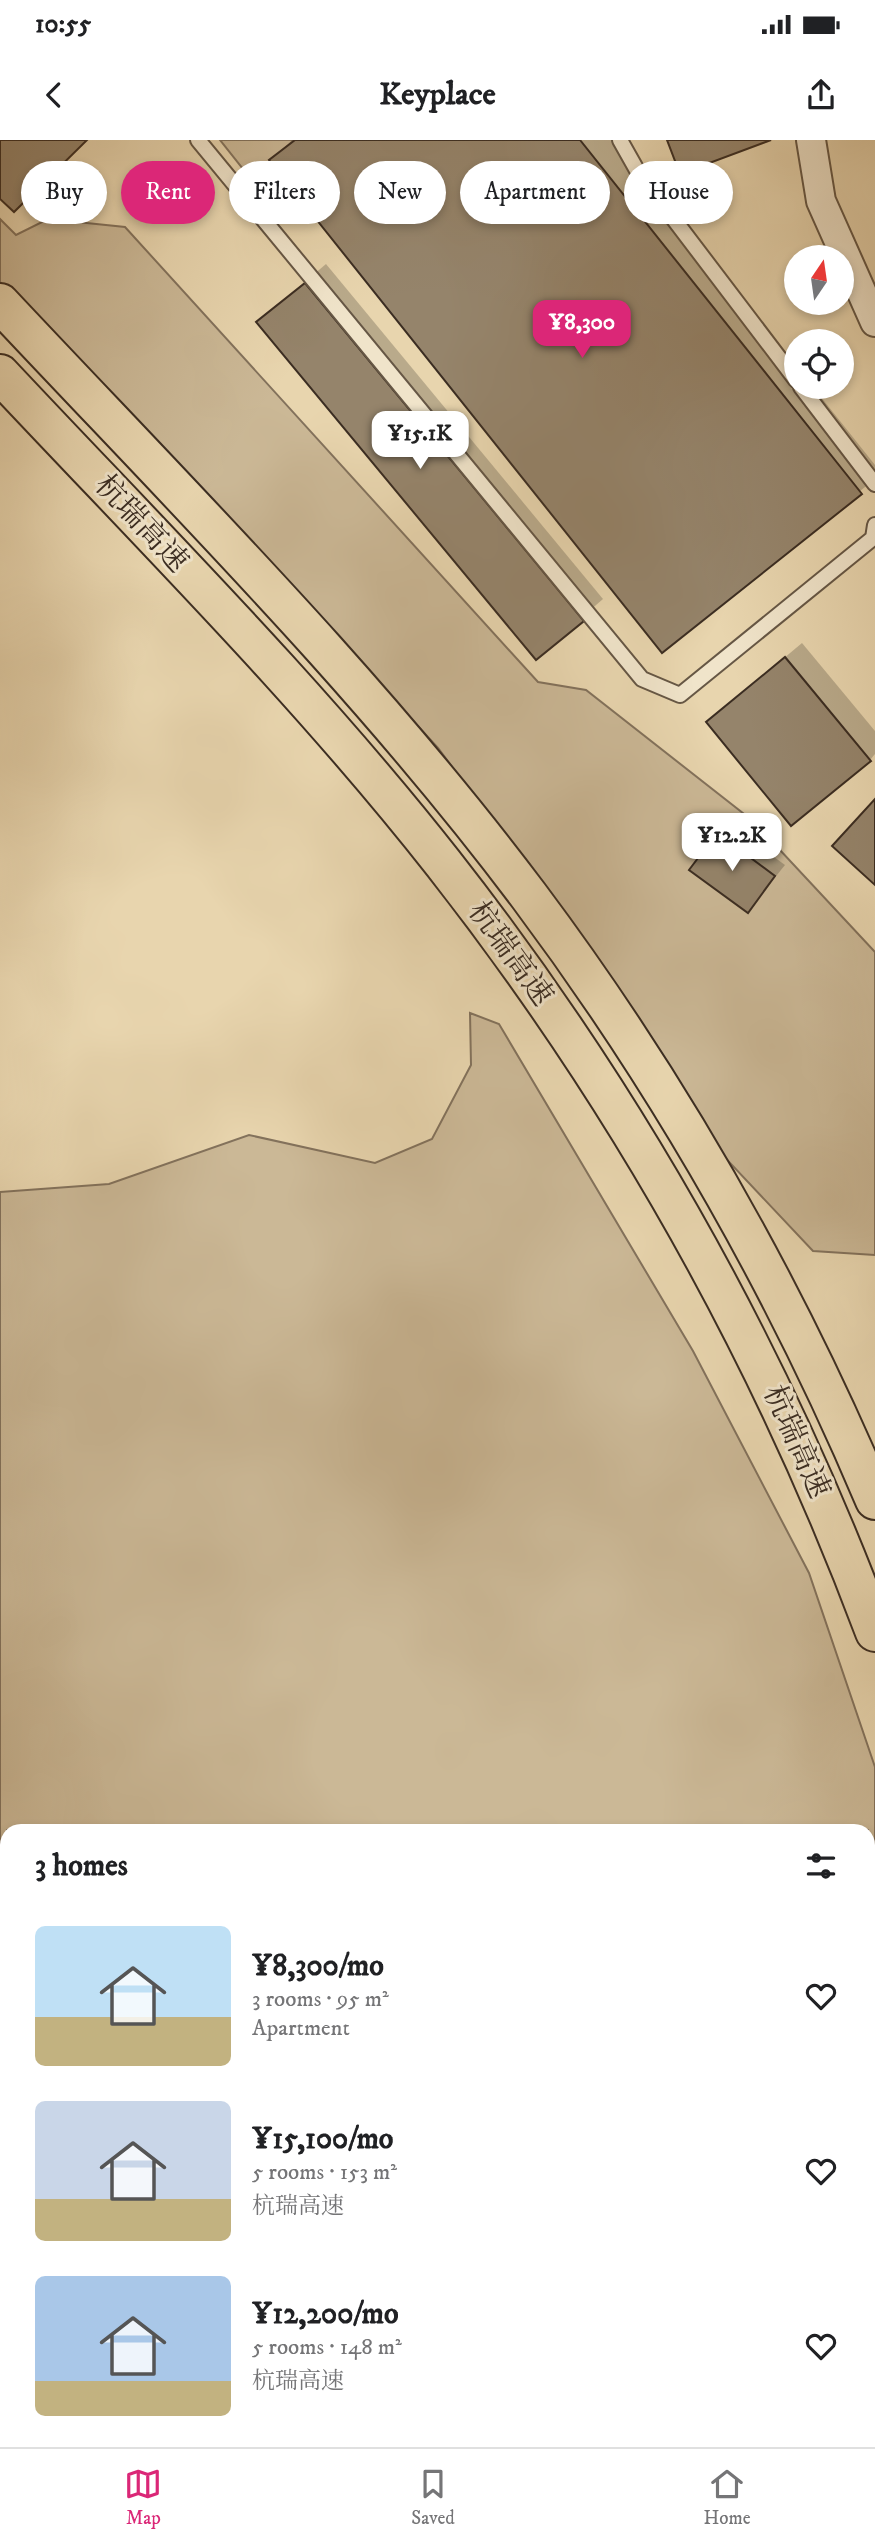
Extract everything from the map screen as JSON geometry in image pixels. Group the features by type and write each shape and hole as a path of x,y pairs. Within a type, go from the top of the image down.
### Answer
{"highway":[{"name":"杭瑞高速","path":"0,303 377,708 480,833 566,946 657,1081 732,1205 813,1363 875,1500"},
{"name":"杭瑞高速","path":"0,374 340,740 442,863 548,1005 653,1167 723,1290 813,1478 875,1632"}],"street":[{"path":"811,140 821,201 875,322"}],"lane":[{"path":"198,140 642,679 680,695 873,538 875,525"},
{"path":"621,140 638,172 784,364"},
{"path":"810,399 875,484"}],"shaded area":[{"path":"220,140 367,140 340,162 237,161"},
{"path":"0,219 16,235 38,224 125,227 538,682 586,690 753,821 875,952 875,1255 813,1251 714,1146 624,997 438,748 308,607 114,409 0,282"},
{"path":"470,1013 499,1024 693,1351 809,1573 875,1767 875,1824 0,1824 0,1192 109,1184 249,1135 375,1163 432,1139 471,1065"}],"building":[{"path":"0,140 87,140 66,161 21,161 21,205 14,212 0,199"},
{"path":"295,140 580,140 597,161 460,161 460,224 610,224 610,178 624,195 624,224 647,224 862,494 662,653 320,224 340,224 340,161 269,160"},
{"path":"667,140 771,140 715,161 675,161"},
{"path":"305,283 584,621 536,660 256,322"},
{"path":"785,657 871,761 791,826 706,722"},
{"path":"875,799 875,885 832,846"},
{"path":"717,833 775,876 748,913 689,870"}]}
